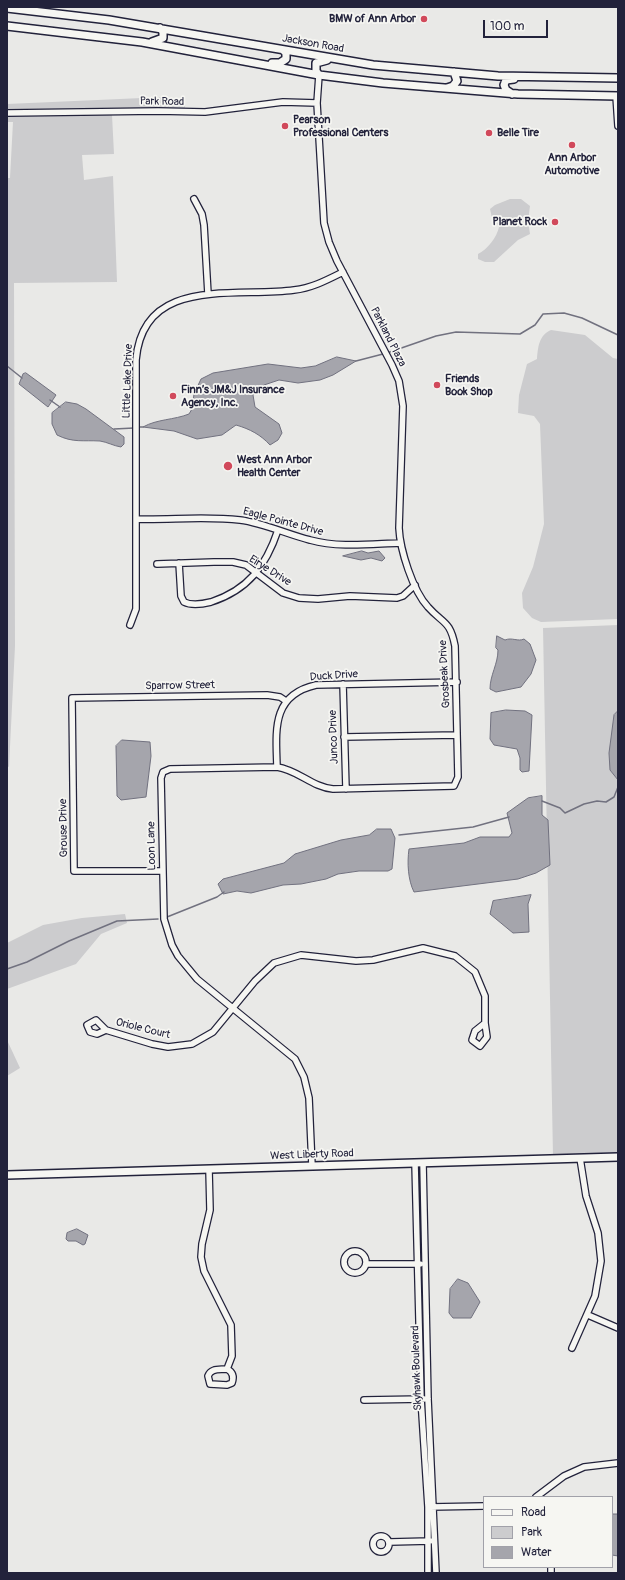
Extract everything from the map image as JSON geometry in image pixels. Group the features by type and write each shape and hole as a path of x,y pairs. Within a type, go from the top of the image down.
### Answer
{"main road":[{"name":"Jackson Road","path":"7,8 109,20 373,65 532,78 618,78"},
{"path":"7,26 142,42 319,75 443,89 512,94 617,96"},
{"path":"142,42 161,41 164,36 160,28"},
{"path":"256,63 284,62 287,57 283,50"},
{"path":"319,75 316,71 316,62 339,59"},
{"path":"443,89 456,84 457,77 454,72"},
{"path":"512,94 504,87 506,80 532,78"},
{"name":"West Liberty Road","path":"7,1175 209,1170 618,1156"}],"street":[{"name":"Parkland Plaza","path":"319,75 317,103 323,218 329,242 342,272 383,346 399,381 403,406 399,528 400,542 406,564 415,585"},
{"path":"617,96 618,126"},
{"name":"Park Road","path":"7,113 158,111 206,112 283,102 317,103"},
{"path":"194,199 202,214 204,225 208,294"},
{"name":"Little Lake Drive","path":"130,626 136,609 136,360 141,334 147,324 166,305 187,297 208,294 296,290 317,285 342,272"},
{"name":"Eagle Pointe Drive","path":"136,519 241,520 328,544 345,546 400,542"},
{"path":"179,563 182,596 184,602 190,604 206,603 221,598 236,592 260,568 269,551 269,545 276,530"},
{"name":"Eirye Drive","path":"156,564 233,562 246,565 283,593 298,598 318,599 350,596 397,598 403,596 415,585"},
{"name":"Grosbeak Drive","path":"415,585 428,608 441,618 452,631 455,646 457,682 458,777"},
{"name":"Duck Drive","path":"286,701 300,690 309,686 457,682"},
{"name":"Junco Drive","path":"343,684 346,789"},
{"name":"Sparrow Street","path":"72,698 267,695 280,697 286,701"},
{"name":"Grouse Drive","path":"72,698 74,871 162,871"},
{"path":"277,767 277,724 286,701"},
{"path":"344,737 457,735"},
{"name":"Loon Lane","path":"312,1166 308,1098 304,1076 295,1059 197,980 185,967 172,945 164,919 161,778 163,772 170,769 277,767 285,768 322,788 346,789 454,786 458,777"},
{"name":"Oriole Court","path":"106,1030 97,1034 90,1032 87,1025 96,1020 106,1030 168,1047 192,1044 213,1032 234,1009 255,981 274,962 301,955 356,961 373,960 423,948 455,956 475,972 485,996 485,1023"},
{"path":"572,1348 588,1315 597,1290 601,1256 598,1233 586,1196 580,1158"},
{"name":"Skyhawk Boulevard","path":"415,1163 421,1398 435,1541 436,1573"},
{"name":"Skyhawk Boulevard","path":"423,1163 424,1264 431,1507 427,1541 428,1573"},
{"path":"209,1170 211,1193 210,1210 202,1244 201,1257 204,1271 231,1325 232,1356 231,1364 227,1369 214,1370 210,1372 208,1376 210,1384 227,1385 232,1383 233,1376 231,1371 227,1369"},
{"path":"367,1264 424,1264"},
{"path":"588,1315 618,1328"},
{"path":"364,1400 428,1399"},
{"path":"538,1496 564,1476 584,1467 618,1463"},
{"path":"431,1507 483,1506"},
{"path":"390,1542 435,1541"}],"green space":[{"path":"165,97 165,105 185,106 185,110 112,115 114,154 82,155 84,180 113,176 117,282 14,283 15,646 9,767 7,766 7,178 10,178 13,122 7,122 7,104"},
{"path":"510,199 521,199 530,206 528,221 530,234 518,240 494,262 485,262 478,259 478,254 485,250 491,243 499,227 492,218 490,209 495,205"},
{"path":"551,330 585,335 613,358 618,359 618,619 541,622 532,618 523,608 522,593 533,567 544,524 540,424 534,416 518,413 519,395 527,364 537,359 542,338"},
{"path":"618,625 618,711 614,715 610,770 618,780 618,1154 553,1156 543,628"},
{"path":"125,914 127,923 101,934 76,964 7,989 7,943 43,925 82,918"},
{"path":"7,1040 20,1068 7,1076"}],"water":[{"path":"337,357 356,361 333,375 320,380 298,383 279,380 264,385 253,395 255,407 279,424 282,433 278,440 270,445 255,433 236,425 222,435 197,439 174,431 143,427 154,422 189,414 192,409 194,394 201,379 213,373 268,364 301,368 315,366"},
{"path":"26,373 56,395 48,407 19,384 23,374"},
{"path":"66,402 77,404 86,409 124,437 124,444 121,447 100,441 78,441 63,438 57,435 52,424 52,413"},
{"path":"362,551 368,553 379,551 385,558 382,561 371,558 361,560 343,556"},
{"path":"497,636 505,640 524,639 530,644 536,660 531,674 521,687 496,692 490,689 491,679 498,655 498,650 496,648"},
{"path":"506,710 525,711 532,715 529,771 522,772 520,770 520,758 517,749 494,745 490,739 491,713"},
{"path":"618,711 618,780 610,770 609,753 614,715"},
{"path":"122,740 150,742 151,756 146,797 121,800 117,796 116,746"},
{"path":"542,796 542,815 548,820 550,865 536,873 518,879 414,892 408,871 409,849 464,843 480,837 509,837 512,833 507,813 528,798"},
{"path":"377,829 391,829 395,838 392,869 388,871 359,871 338,874 326,879 301,884 283,885 251,893 237,891 223,894 218,884 223,879 284,863 295,854 341,840 369,835"},
{"path":"531,895 528,904 529,932 513,933 490,914 493,901"},
{"path":"77,1229 88,1235 85,1244 83,1245 76,1241 68,1241 66,1239 67,1233"},
{"path":"458,1279 468,1283 480,1302 471,1318 453,1318 449,1313 450,1289"},
{"path":"613,1514 618,1514 618,1556 613,1555"}],"waterway":[{"path":"387,353 436,336 456,332 520,334 535,325 543,314 564,313 582,318 618,335"},
{"path":"356,361 383,354"},
{"path":"7,366 22,378"},
{"path":"50,400 60,407"},
{"path":"137,427 143,427"},
{"path":"114,429 134,428"},
{"path":"542,801 560,808 565,813 584,804 597,801 606,802 614,797 618,787"},
{"path":"399,835 473,827 509,817"},
{"path":"167,917 217,897 224,892"},
{"path":"7,969 27,962 69,941 117,921 158,919"}],"place":[{"name":"BMW of Ann Arbor","path":"424,19"},
{"name":"Pearson Professional Centers","path":"285,126"},
{"name":"Belle Tire","path":"489,133"},
{"name":"Ann Arbor Automotive","path":"572,145"},
{"name":"Planet Rock","path":"555,222"},
{"name":"Friends Book Shop","path":"437,385"},
{"name":"Finn’s JM&J Insurance Agency, Inc.","path":"173,396"},
{"name":"West Ann Arbor Health Center","path":"228,466"}]}
